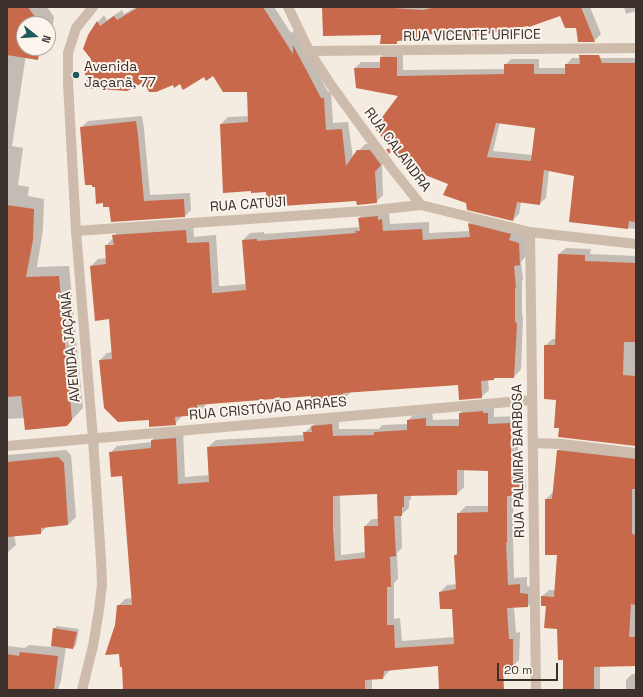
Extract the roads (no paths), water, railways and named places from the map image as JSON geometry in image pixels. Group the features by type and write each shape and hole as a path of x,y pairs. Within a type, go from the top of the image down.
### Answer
{"street":[{"name":"AVENIDA JAÇANÃ","path":"82,690 93,646 102,584 102,560 76,231 68,83 68,53 76,28 93,7"},
{"name":"RUA CALANDRA","path":"288,7 309,52 331,85 390,166 421,205 530,232 636,244"},
{"name":"RUA VICENTE URIFICE","path":"309,52 636,48"},
{"name":"RUA CATUJI","path":"76,231 365,211 421,205"},
{"name":"RUA PALMIRA BARBOSA","path":"530,232 536,690"},
{"name":"RUA CRISTÓVÃO ARRAES","path":"7,446 532,400"},
{"path":"533,443 562,444 636,453"}],"place":[{"name":"Avenida Jaçanã, 77","path":"76,75"}]}
